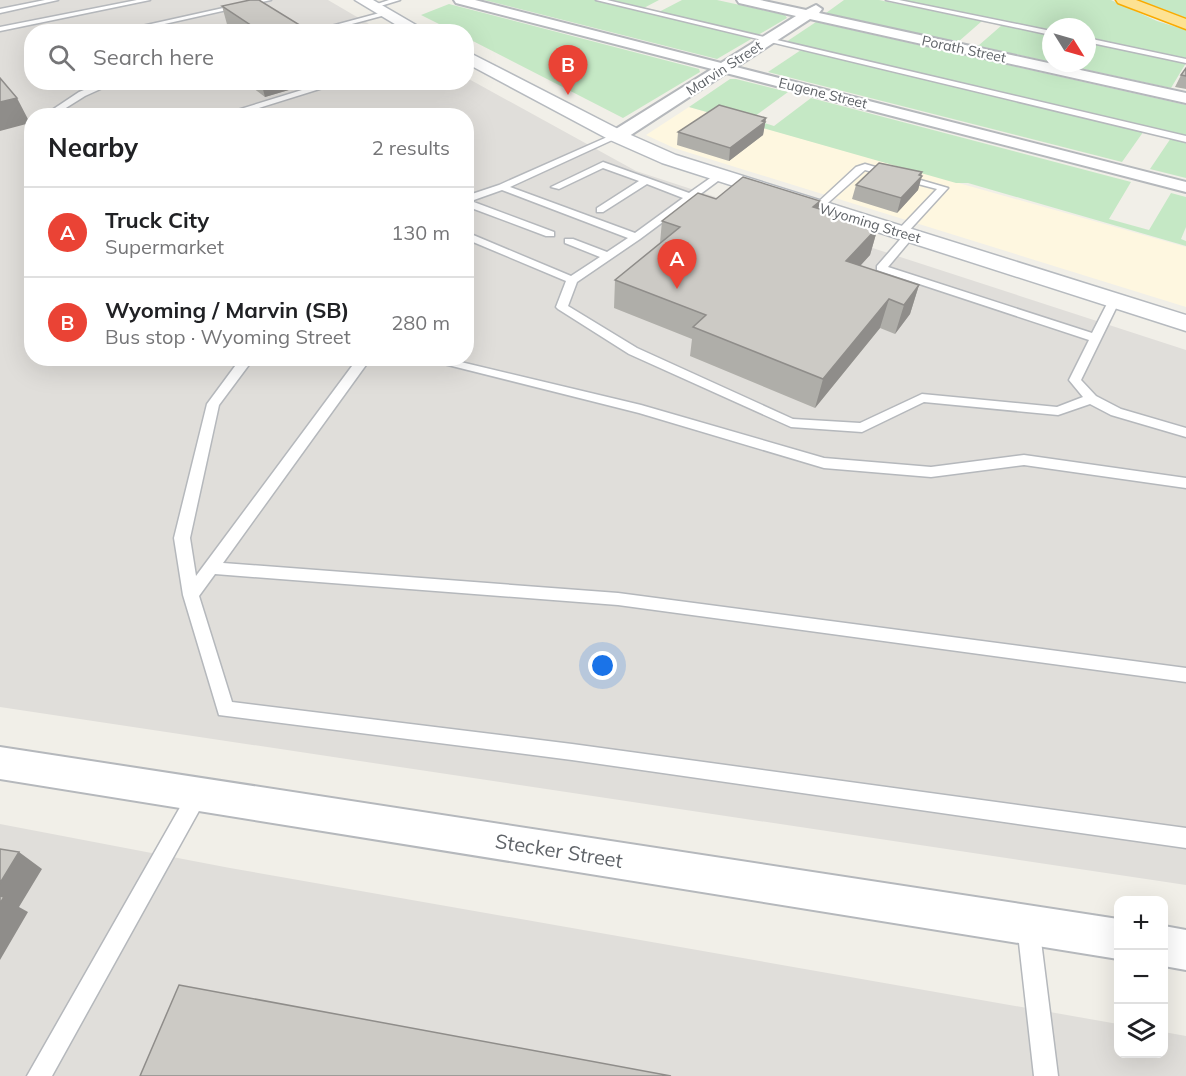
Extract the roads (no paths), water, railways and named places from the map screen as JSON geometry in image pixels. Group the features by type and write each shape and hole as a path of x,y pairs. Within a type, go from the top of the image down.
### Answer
{"highway":[{"path":"1122,0 1186,24"}],"main road":[{"path":"374,6 407,24"},
{"name":"Wyoming Street","path":"474,60 617,136 669,159 1186,323"}],"street":[{"name":"Eugene Street","path":"460,0 1186,187"},
{"name":"Porath Street","path":"743,0 1186,98"},
{"name":"Marvin Street","path":"617,136 831,0"},
{"name":"Stecker Street","path":"0,763 1114,938"},
{"path":"1168,947 1186,950"}],"lane":[{"path":"0,11 55,0"},
{"path":"25,24 147,0"},
{"path":"155,24 268,0"},
{"path":"331,24 374,6 397,0"},
{"path":"599,0 1186,139"},
{"path":"889,0 1042,31"},
{"path":"0,29 24,24"},
{"path":"1096,42 1186,61"},
{"path":"59,108 92,90"},
{"path":"249,108 311,90"},
{"path":"474,197 617,136"},
{"path":"556,187 603,165 690,197"},
{"path":"818,207 859,169 865,167 943,188 905,234 881,268 1095,338"},
{"path":"719,176 636,237 572,280 562,307 633,351 791,423 862,428 922,398 1058,411 1091,399"},
{"path":"600,210 646,181"},
{"path":"502,187 636,237"},
{"path":"474,203 550,234"},
{"path":"474,238 572,280"},
{"path":"569,241 608,256"},
{"path":"1114,300 1075,380 1091,399 1116,412 1186,433"},
{"path":"242,366 213,404 182,538 191,595 225,709 572,752 1186,838"},
{"path":"191,595 359,366"},
{"path":"460,366 641,409 824,463 931,472 1024,460 1186,483"},
{"path":"210,568 618,599 1186,675"},
{"path":"39,1076 198,794"},
{"path":"1028,925 1046,1076"}],"place":[{"name":"Wyoming / Marvin (SB)","path":"568,95"},
{"name":"Truck City","path":"677,289"}]}
